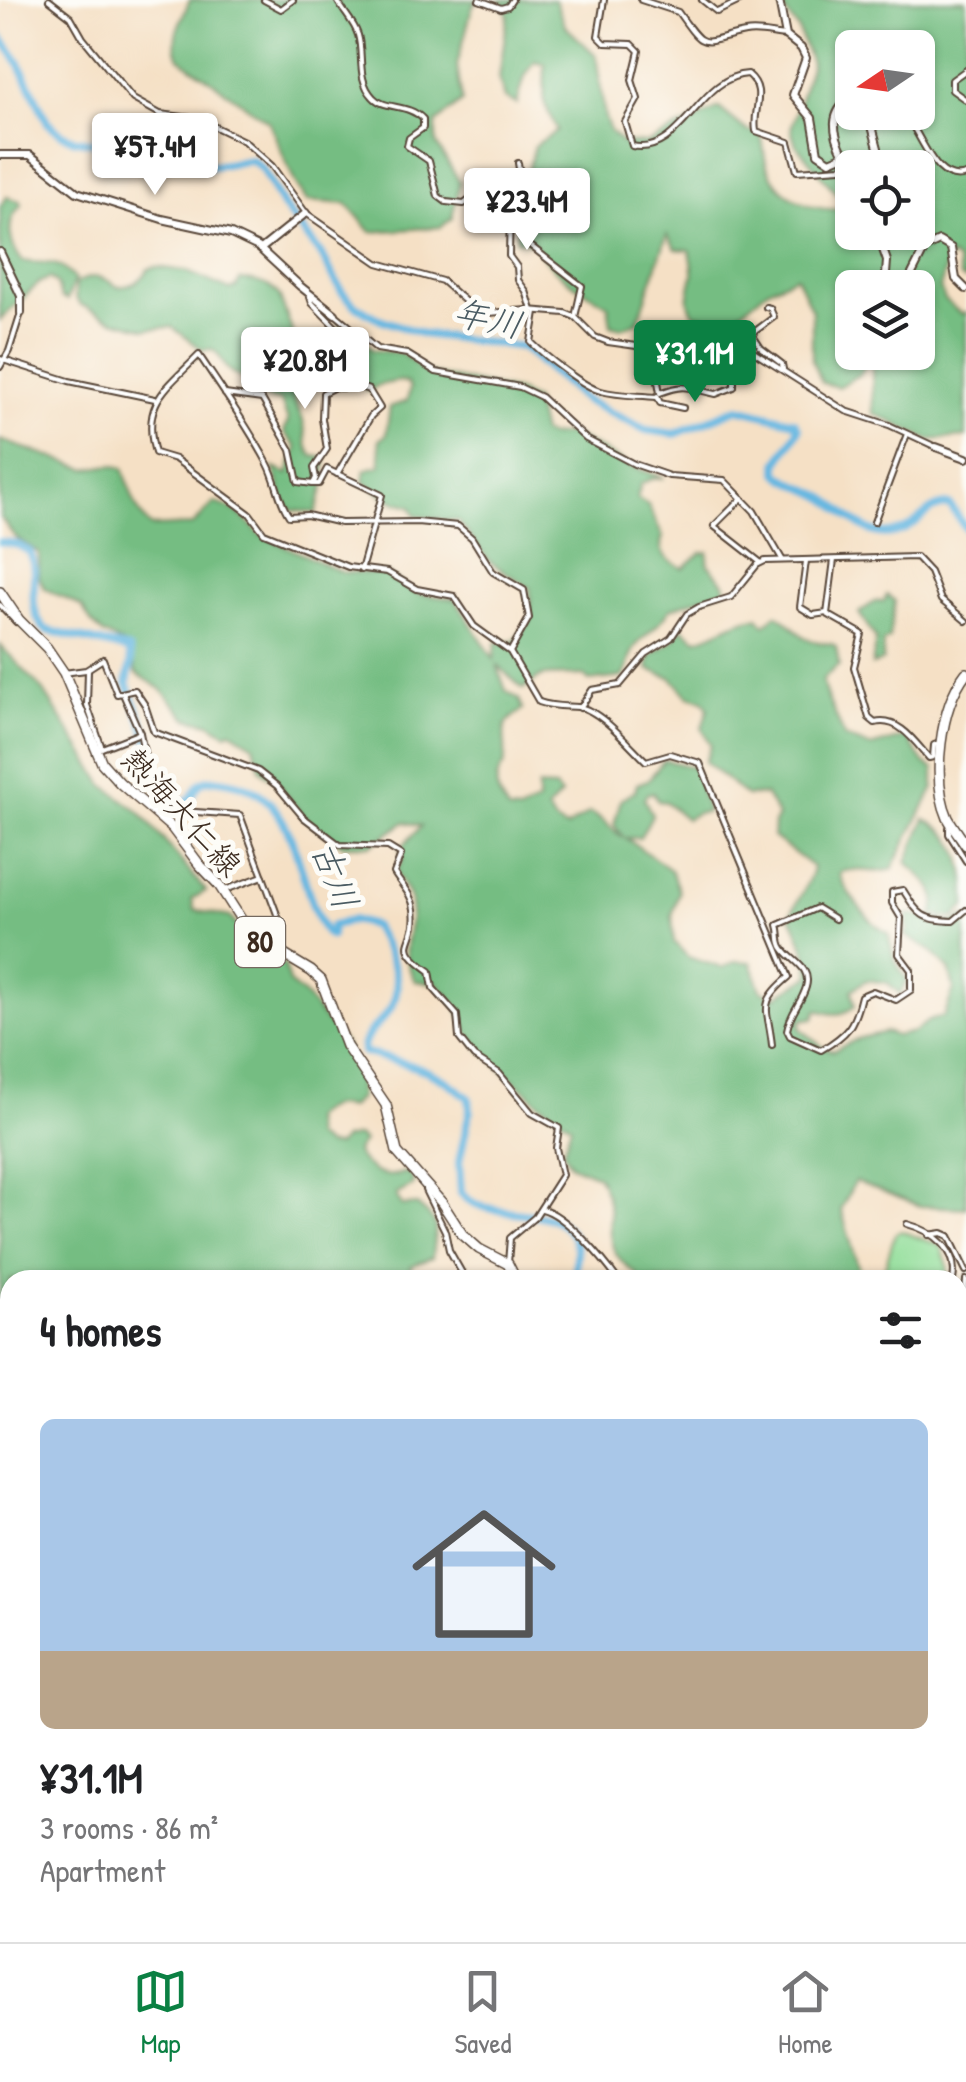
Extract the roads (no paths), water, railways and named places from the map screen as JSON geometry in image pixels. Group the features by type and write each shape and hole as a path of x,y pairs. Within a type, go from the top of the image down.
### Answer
{"main road":[{"name":"熱海大仁線","path":"0,592 64,673 102,763 120,784 158,814 223,891 251,935 311,971 324,986 346,1046 386,1104 393,1144 470,1242 508,1264"},
{"path":"966,673 953,693 940,743 942,792 952,824 966,844"},
{"path":"508,1264 511,1270"}],"street":[{"path":"48,0 71,18 130,97 160,114 199,119 244,140 272,166 304,215 378,263 442,282 482,312 534,310 574,317 600,340 652,348 707,345 755,352 846,412 962,457 966,450"},
{"path":"264,0 280,9 293,0"},
{"path":"338,0 357,32 360,68 372,97 412,110 423,120 424,128 409,138 408,146 429,161 438,196 446,202 464,204 482,189 507,194 520,208 522,240 581,282 574,317"},
{"path":"479,0 501,8 512,0"},
{"path":"604,0 598,36 605,43 632,44 640,52 632,80 638,99 625,122 632,146 662,142 695,112 704,96 728,77 745,74 754,78 759,90 756,131 789,142 797,171 835,169"},
{"path":"641,0 678,12 692,36 710,43 749,32 786,36"},
{"path":"702,0 718,12 742,0"},
{"path":"779,0 786,36 806,55 793,95 812,118 818,153 830,161 835,159"},
{"path":"966,70 952,80 952,90 966,100"},
{"path":"835,119 836,140 841,150"},
{"path":"917,130 944,174 956,178 966,175"},
{"path":"0,155 30,155 77,192 147,215 231,234 262,249 309,294 378,349 408,354 436,372 520,387 551,405 586,440 634,464 669,476 724,480 761,520 782,558"},
{"path":"518,163 507,194 510,256 534,310 531,342 591,388 658,395 680,386 695,386 716,394 734,387 734,348"},
{"path":"262,249 304,215"},
{"path":"914,270 924,248 939,241 951,248 956,279 966,289"},
{"path":"0,252 21,296 21,313 0,368"},
{"path":"309,294 312,303 353,348 351,362 359,377 336,388"},
{"path":"766,307 774,317 753,336 783,369"},
{"path":"652,348 660,403 682,408"},
{"path":"510,652 528,620 524,590 490,569 469,534 455,525 341,523 306,515 289,516 267,462 199,355 156,400 149,422 155,453 175,459 250,514 264,533 360,570 387,572 417,589 450,594 474,626 510,652 539,702 564,709 580,708 604,720 646,761 670,754 700,763 788,978 773,988 766,1007 772,1044"},
{"path":"2,360 68,381 156,400"},
{"path":"313,484 314,468 328,447 322,397 325,390 360,387 369,390 380,408 371,416 338,474"},
{"path":"225,394 262,399 288,444 298,482 318,484 324,471 382,495 360,570"},
{"path":"874,522 907,434"},
{"path":"742,498 714,526 760,562"},
{"path":"580,708 592,690 620,685 652,649 670,638 692,610 736,594 760,562 782,558 920,559 941,600 966,621"},
{"path":"806,560 800,607 813,615 827,612 862,634 854,667 870,720 887,721 901,728 929,758 933,757 934,746 940,743"},
{"path":"827,612 834,560"},
{"path":"0,605 25,632 35,637"},
{"path":"64,673 88,669 103,660 117,694 134,690 145,705 154,732 258,771 303,817 340,844 388,847 401,855 394,873 414,906 409,955 430,971 433,988 457,1015 459,1038 477,1061 499,1073 532,1113 559,1128 556,1148 562,1175 535,1218 510,1238 508,1264"},
{"path":"88,669 87,705 101,748 140,733"},
{"path":"124,694 145,756"},
{"path":"158,814 166,810 238,814 284,932 278,952"},
{"path":"952,824 949,834 966,861"},
{"path":"223,891 263,876"},
{"path":"835,919 818,908 778,925 783,949 802,966 806,976 806,988 786,1030 790,1036 821,1050 850,1030 862,996 873,991 896,1000 911,990 912,975 900,954 901,918 892,903 892,892 903,890 913,909 924,917 953,921 966,910"},
{"path":"419,1177 459,1270"},
{"path":"542,1209 550,1210 569,1226 609,1270"},
{"path":"906,1224 923,1228 946,1244 954,1270"},
{"path":"929,1235 949,1236 966,1270"}],"waterway":[{"name":"年川","path":"0,36 18,61 48,123 62,134 75,140 145,149 199,168 252,160 321,254 342,292 377,318 422,334 522,347 584,400 646,430 675,434 738,408 795,422 799,429 778,463 778,473 789,481 827,499 871,531 903,530 930,511 950,505 966,529"},
{"name":"古川","path":"0,542 30,552 35,612 46,630 129,650 127,683 145,728 160,792 173,801 188,801 199,785 212,780 254,791 284,823 326,933 331,936 332,926 353,920 374,926 392,963 396,991 388,1012 364,1043 363,1052 431,1073 469,1098 459,1162 461,1193 473,1203 489,1208 559,1222 570,1232 576,1248 575,1270"}]}
